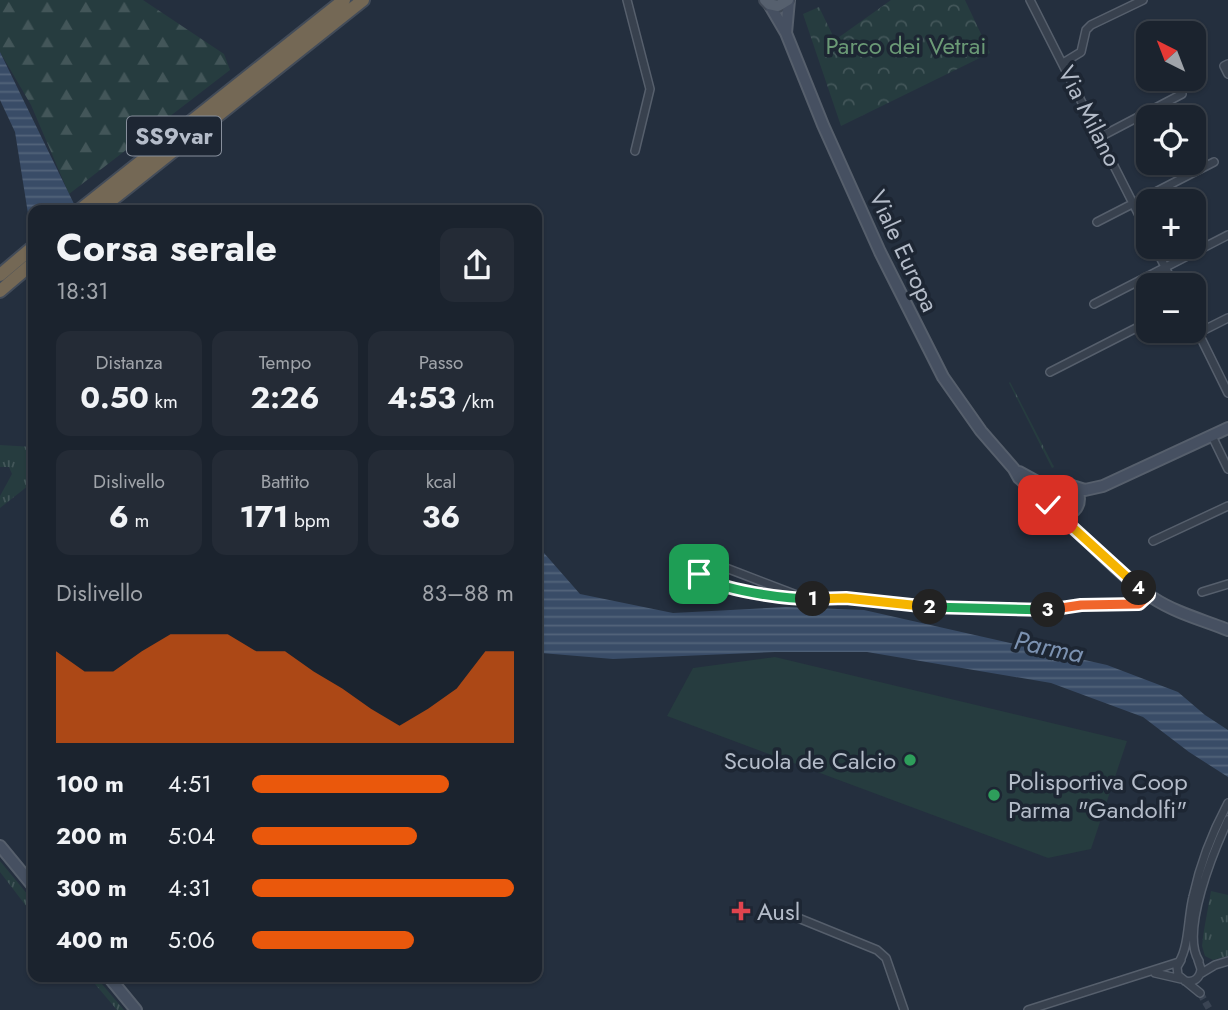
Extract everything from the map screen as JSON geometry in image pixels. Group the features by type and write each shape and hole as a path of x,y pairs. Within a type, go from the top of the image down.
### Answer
{"highway":[{"path":"271,66 344,0"},
{"path":"271,66 363,0"},
{"name":"SS9var","path":"87,205 271,66"},
{"name":"SS9var","path":"105,205 271,66"},
{"path":"0,275 28,251"},
{"path":"0,291 28,267"}],"main road":[{"path":"767,2 778,6 788,0"},
{"path":"786,33 788,0"},
{"name":"Viale Europa","path":"767,2 786,33 839,163 925,343 950,389 1020,480 1115,568 1149,595 1175,610 1228,630"},
{"path":"1081,534 1074,517 1077,505 1078,494 1066,485 1053,486 1048,493 1052,510 1069,513 1077,505 1082,499 1103,486 1228,428"},
{"name":"Viale Europa","path":"1014,469 1039,483 1085,489 1103,486"},
{"path":"0,846 28,880"},
{"path":"116,982 136,1010"}],"street":[{"path":"627,0 650,89 635,151"},
{"name":"Via Milano","path":"1030,0 1136,209"},
{"path":"1063,63 1081,52 1086,30 1091,25 1143,0"},
{"path":"1228,64 1224,66 1228,74"},
{"path":"1100,137 1182,94"},
{"path":"1097,222 1214,162"},
{"path":"1094,304 1228,235"},
{"path":"1161,259 1168,273"},
{"path":"1206,329 1228,318"},
{"path":"1050,372 1136,328"},
{"path":"1203,343 1228,393"},
{"path":"1212,436 1228,469"},
{"path":"1153,541 1228,506"},
{"path":"813,599 795,596 713,563 704,563 699,570 699,574 706,580 741,590 813,599 836,598 942,607 1052,611 1081,605 1139,604 1149,595"},
{"path":"1202,592 1228,584"},
{"path":"1228,803 1207,860 1190,908 1184,953 1177,970 1184,980 1200,993 1199,963 1193,947 1193,938 1207,860 1228,820"},
{"path":"781,911 877,950 886,958 904,1010"},
{"path":"1028,1010 1151,972 1189,957 1199,963 1215,965"},
{"path":"1151,972 1193,981 1215,965 1228,961"}],"green space":[{"path":"0,0 143,0 224,54 230,70 69,194 31,105 0,52"},
{"name":"Parco dei Vetrai","path":"891,0 965,0 990,53 841,126 803,14 819,7 835,40"},
{"path":"1010,382 1054,467 1052,468"},
{"path":"0,445 28,447 28,486 0,508 0,496 12,474 9,467 0,467"},
{"path":"1059,491 1065,491 1070,499 1068,505 1059,507 1054,502 1054,496"},
{"name":"Polisportiva Coop Parma \"Gandolfi\"","path":"775,657 1127,741 1091,849 1048,858 667,716 693,668"},
{"path":"0,861 28,895 28,908 0,872"},
{"path":"1211,891 1228,895 1228,956 1213,960 1205,956 1202,946"},
{"path":"93,982 100,982 124,1010 117,1010"}],"water":[{"path":"0,52 75,205 28,205 28,214 15,132 0,100"},
{"path":"542,551 580,594 673,613 786,607 864,610 1107,665 1178,692 1228,730 1228,777 1143,717 1051,683 867,652 775,652 613,659 542,653"}],"tunnel":[{"path":"1200,993 1210,1010"}],"place":[{"name":"Scuola de Calcio","path":"910,760"},
{"name":"Polisportiva Coop Parma \"Gandolfi\"","path":"994,795"},
{"name":"Ausl","path":"741,911"}],"route":[{"path":"699,574 706,580 744,591 808,599 836,598 931,607 1052,611 1081,605 1139,604 1146,599 1149,595 1111,564 1048,505"}],"water label":[{"name":"Parma","path":"1049,647"}]}
